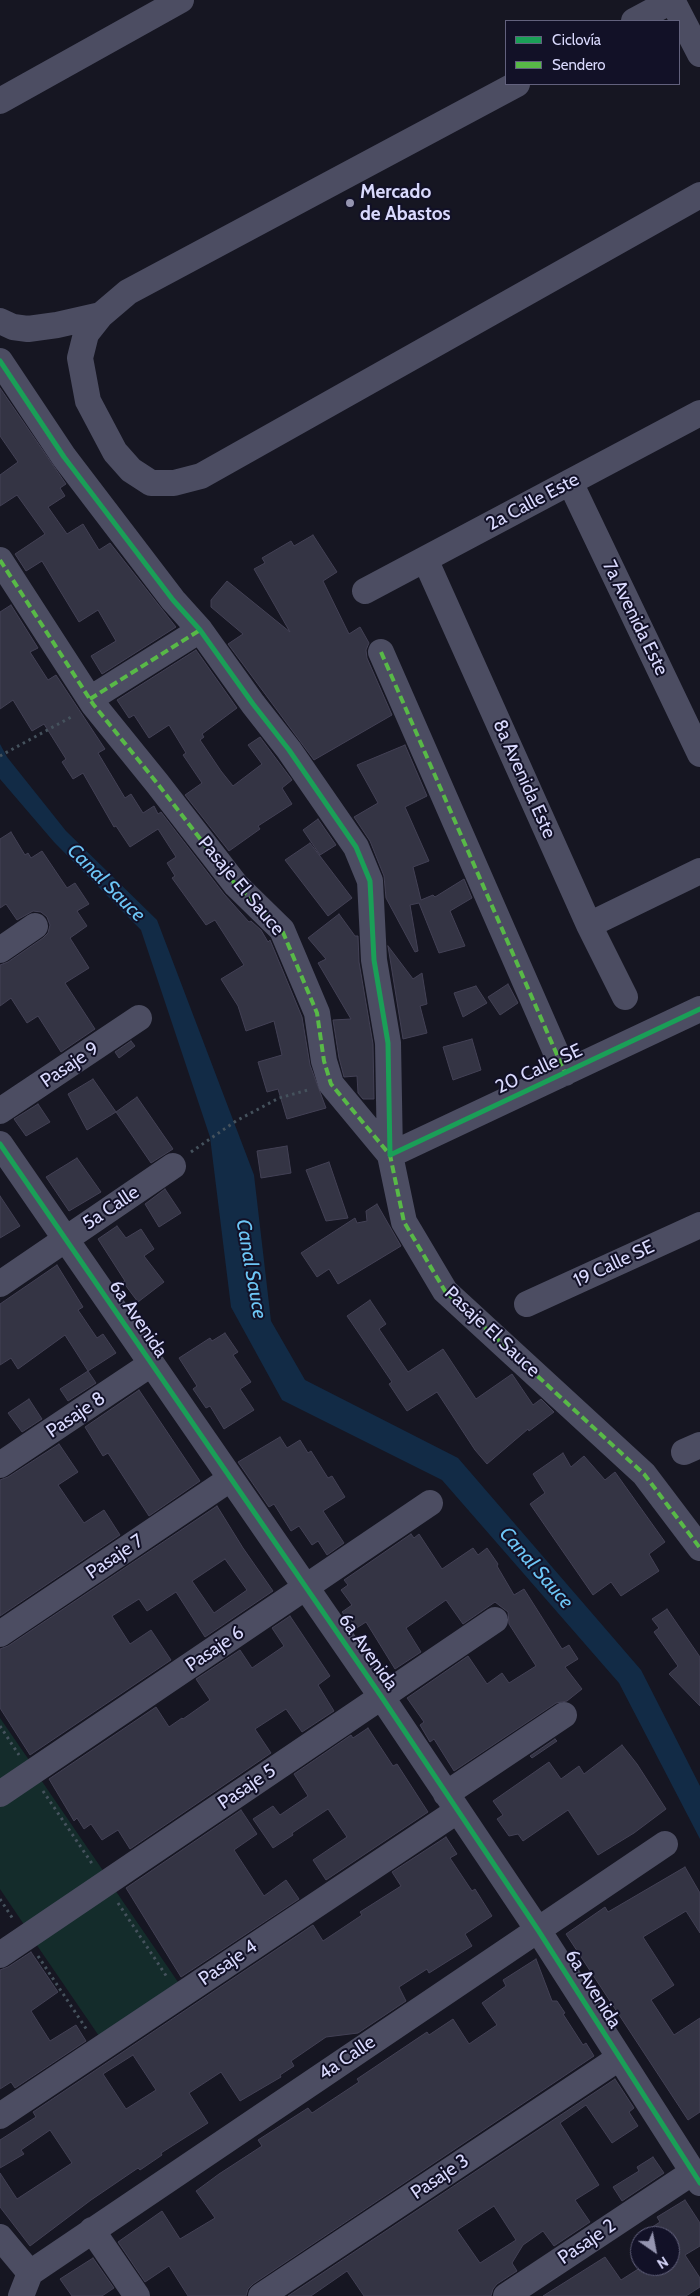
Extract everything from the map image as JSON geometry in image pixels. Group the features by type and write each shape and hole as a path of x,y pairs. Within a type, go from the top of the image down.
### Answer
{"street":[{"path":"0,100 181,0"},
{"path":"636,20 673,0 700,54"},
{"path":"515,85 128,292 101,315 86,334 80,358 88,401 115,452 131,470 151,483 174,483 201,476 700,195"},
{"path":"0,321 13,327 28,329 57,325 101,315"},
{"path":"0,361 64,457 173,600 200,630 253,704 290,750 356,847 370,881 374,960 388,1043 390,1155"},
{"name":"2a Calle Este","path":"366,591 700,413"},
{"name":"7a Avenida Este","path":"570,482 700,754"},
{"name":"Pasaje El Sauce","path":"0,560 92,702 236,885 282,930 317,1013 324,1061 331,1084 390,1155 404,1222 445,1291 644,1474 700,1548"},
{"name":"8a Avenida Este","path":"425,560 589,925 625,997"},
{"path":"92,702 200,630"},
{"path":"381,652 565,1073"},
{"path":"589,925 700,871"},
{"path":"0,950 35,926"},
{"name":"20 Calle SE","path":"390,1155 700,1009"},
{"name":"Pasaje 9","path":"0,1112 139,1018"},
{"name":"6a Avenida","path":"0,1144 381,1696 538,1930 696,2177"},
{"name":"5a Calle","path":"0,1284 173,1166"},
{"name":"19 Calle SE","path":"527,1304 700,1225"},
{"name":"Pasaje 8","path":"0,1465 151,1364"},
{"name":"Pasaje 7","path":"0,1634 230,1479"},
{"name":"Pasaje 6","path":"0,1794 430,1503"},
{"name":"Pasaje 5","path":"0,1955 495,1620"},
{"name":"Pasaje 4","path":"0,2116 180,1996 451,1803 564,1715"},
{"name":"4a Calle","path":"26,2285 92,2230 666,1844"},
{"name":"Pasaje 3","path":"261,2296 619,2058"},
{"name":"Pasaje 2","path":"506,2296 696,2177"},
{"path":"92,2230 137,2296"},
{"path":"0,2237 26,2285"}],"path":[{"path":"0,756 92,702"},
{"path":"207,1140 236,1121 279,1098 331,1084"},
{"path":"0,1726 180,1996"},
{"path":"0,1899 100,2049"}],"green space":[{"path":"0,1718 29,1760 0,1780"},
{"path":"39,1777 104,1872 25,1926 0,1889 0,1804"},
{"path":"113,1887 178,1982 99,2036 34,1941"}],"water":[{"name":"Canal Sauce","path":"0,744 7,757 66,831 157,920 254,1175 271,1321 305,1380 458,1458 641,1670 700,1786 700,1839 619,1683 442,1480 282,1400 231,1307 210,1137 141,930 54,842 0,779"}],"building":[{"path":"0,388 66,484 60,488 65,496 48,507 67,534 83,524 99,550 110,543 176,627 102,674 91,656 116,641 98,610 79,622 42,561 26,571 15,554 45,534 17,495 0,506 0,475 18,462 0,436"},
{"path":"313,535 337,572 323,581 349,634 360,627 369,643 366,650 367,658 392,715 314,760 228,644 243,634 211,607 211,600 227,581 290,632 254,569 265,563 262,558 291,541 294,546"},
{"path":"11,605 38,648 30,652 48,680 56,675 105,749 98,753 125,798 131,794 143,813 154,806 158,814 161,812 224,894 249,922 251,921 261,930 268,942 270,940 302,1017 310,1065 326,1108 287,1119 278,1089 267,1092 258,1062 282,1055 274,1021 246,1031 238,1006 221,979 244,965 215,920 206,925 172,878 175,876 167,863 176,857 158,829 130,847 116,826 114,827 83,773 73,779 62,762 66,759 44,724 32,731 13,700 0,709 0,612"},
{"path":"196,650 237,708 202,734 204,737 200,740 221,771 233,786 262,764 248,745 260,737 292,780 282,788 292,804 258,826 260,829 229,851 185,795 202,783 183,755 186,753 169,725 149,738 134,715 129,718 117,700"},
{"path":"405,745 427,796 405,807 429,861 413,867 421,900 433,895 435,897 464,879 472,898 450,911 465,946 439,953 419,903 410,905 418,951 415,952 386,898 384,876 370,841 354,817 378,803 357,765"},
{"path":"318,819 336,845 320,855 303,830"},
{"path":"11,832 25,855 28,853 31,858 42,851 67,888 75,883 89,904 77,911 87,926 70,938 89,968 65,983 95,1029 61,1052 38,1016 27,1023 11,998 0,1006 0,965 8,962 43,938 48,933 50,925 47,917 41,912 33,911 17,920 6,904 0,908 0,839"},
{"path":"310,843 352,898 328,916 285,860"},
{"path":"339,914 355,936 358,936 359,962 373,1044 374,1099 363,1099 358,1093 357,1076 344,1077 333,1020 351,1019 318,963 326,959 308,938"},
{"path":"388,946 413,979 422,973 427,1004 420,1006 427,1033 403,1039"},
{"path":"508,984 518,1003 500,1015 488,997"},
{"path":"476,986 487,1003 463,1017 454,993"},
{"path":"472,1039 481,1070 453,1080 443,1047"},
{"path":"131,1041 135,1046 119,1058 115,1052"},
{"path":"93,1079 116,1112 87,1130 68,1094"},
{"path":"137,1097 173,1149 151,1163 116,1112"},
{"path":"38,1104 50,1122 26,1136 14,1119"},
{"path":"287,1146 291,1173 261,1178 257,1151"},
{"path":"77,1158 101,1192 69,1211 46,1177"},
{"path":"329,1162 348,1218 326,1221 306,1170"},
{"path":"165,1189 181,1213 159,1227 145,1204"},
{"path":"0,1196 20,1226 0,1238"},
{"path":"377,1204 401,1246 338,1284 329,1269 317,1277 301,1253 355,1218 357,1223 367,1221 366,1211"},
{"path":"117,1226 126,1238 141,1229 154,1249 144,1256 164,1282 138,1302 123,1282 125,1281 98,1239"},
{"path":"57,1265 83,1307 78,1310 97,1338 103,1334 116,1353 88,1371 65,1335 18,1369 11,1358 0,1365 0,1304"},
{"path":"370,1300 386,1324 379,1329 408,1372 443,1349 476,1399 512,1374 533,1405 541,1399 554,1412 529,1431 528,1429 487,1464 475,1450 437,1392 407,1411 389,1384 392,1382 347,1316"},
{"path":"225,1333 238,1352 233,1355 251,1382 240,1389 254,1410 224,1429 210,1406 206,1408 193,1389 197,1386 179,1358 210,1338 212,1341"},
{"path":"88,1371 96,1383 68,1401 60,1389"},
{"path":"139,1390 200,1481 149,1516 108,1453 103,1456 85,1427"},
{"path":"29,1399 42,1419 22,1432 8,1413"},
{"path":"280,1437 287,1448 300,1440 308,1453 311,1451 328,1478 332,1476 345,1497 323,1511 344,1543 327,1555 318,1541 312,1545 299,1526 291,1531 274,1504 269,1507 238,1462"},
{"path":"59,1444 78,1472 58,1485 84,1523 104,1510 120,1535 0,1616 0,1480 8,1477"},
{"path":"563,1453 571,1467 584,1456 605,1480 615,1472 665,1542 649,1554 659,1571 621,1596 611,1582 593,1595 530,1504 545,1493 533,1474"},
{"path":"217,1506 273,1591 205,1637 176,1592 147,1611 139,1599 112,1616 130,1644 151,1630 171,1660 30,1755 0,1708 0,1649 8,1646","holes":["225,1559 247,1590 214,1613 192,1581"]},
{"path":"411,1534 414,1538 419,1534 442,1569 473,1548 478,1555 487,1548 498,1564 497,1566 514,1595 524,1589 562,1649 569,1645 578,1659 565,1667 582,1689 567,1701 556,1703 454,1771 434,1739 430,1742 420,1725 424,1722 407,1698 468,1656 487,1684 502,1673 509,1683 536,1666 509,1624 508,1612 495,1602 463,1624 446,1600 406,1628 421,1652 395,1669 366,1622 355,1629 342,1612 352,1605 341,1590 348,1585 344,1580"},
{"path":"667,1609 700,1657 700,1706 669,1674 678,1666 654,1632 659,1628 652,1619"},
{"path":"290,1616 330,1676 318,1685 334,1711 302,1732 286,1709 255,1729 271,1753 130,1849 118,1830 102,1840 91,1824 84,1829 77,1818 74,1821 49,1779 156,1707 169,1727 183,1719 210,1700 196,1679 240,1650 252,1668 284,1646 272,1628"},
{"path":"368,1728 393,1766 397,1764 428,1812 326,1880 313,1860 347,1837 328,1809 273,1848 253,1819 273,1806 280,1815 308,1796 294,1774 351,1735 353,1738"},
{"path":"555,1739 557,1741 532,1758 530,1756"},
{"path":"622,1745 637,1764 666,1809 634,1833 598,1855 568,1810 523,1841 518,1834 509,1836 497,1819 503,1815 493,1801 549,1762 561,1779 579,1766 584,1774"},
{"path":"241,1810 257,1834 234,1850 264,1896 286,1880 299,1899 181,1977 126,1888"},
{"path":"446,1837 457,1854 450,1858 472,1891 475,1889 492,1916 465,1934 472,1946 429,1973 427,1969 399,1987 406,2001 358,2033 326,2037 291,2061 294,2066 280,2075 281,2077 240,2101 221,2072 189,2093 208,2123 161,2153 162,2155 140,2170 138,2168 91,2200 30,2246 0,2207 0,2173 17,2199 72,2163 50,2130 21,2150 24,2154 0,2168 0,2140 36,2117 33,2112 313,1925 323,1941 362,1915 360,1912 401,1886 392,1872","holes":["133,2055 156,2090 126,2109 103,2074"]},
{"path":"685,1867 700,1893 700,1933 686,1911 643,1937 674,1985 651,2000 674,2035 700,2018 700,2112 688,2120 566,1934 605,1907 608,1912"},
{"path":"31,1952 58,1992 31,2011 50,2041 76,2025 86,2041 15,2088 11,2082 0,2089 0,1970"},
{"path":"536,1959 552,2001 557,2001 583,2045 586,2043 594,2056 253,2284 248,2289 246,2296 188,2296 169,2266 145,2282 118,2242 162,2211 180,2239 215,2218 196,2191 262,2146 258,2140 308,2108 312,2113 359,2082 357,2079 427,2032 429,2035 453,2019 469,2044 497,2025 482,2003 506,1986 503,1980"},
{"path":"615,2079 634,2108 629,2112 638,2126 612,2143 586,2105 560,2123 599,2185 575,2200 590,2222 554,2246 543,2231 523,2245 512,2263 517,2271 497,2284 491,2296 364,2296 347,2271 311,2296 288,2296","holes":["494,2206 516,2240 480,2263 457,2230"]},
{"path":"653,2157 664,2173 622,2201 613,2187 639,2171 637,2167"},
{"path":"685,2200 700,2223 700,2246 685,2255 700,2278 700,2287 686,2296 543,2296 605,2257 621,2280 630,2274 630,2276 680,2276 680,2226 654,2226 660,2222 657,2217"},
{"path":"93,2258 114,2288 102,2296 72,2296 60,2279"}],"marked path":[{"path":"0,560 93,704 236,885 282,930 317,1013 324,1061 331,1084 390,1155 404,1222 445,1291 644,1474 700,1548"},
{"path":"90,699 200,630"},
{"path":"381,652 565,1073"}],"cycle path":[{"path":"0,361 64,457 173,600 200,630 253,704 289,750 356,847 370,881 374,960 388,1043 390,1155 700,1009"},
{"path":"0,1144 381,1696 538,1930 700,2183"}],"place":[{"name":"Mercado de Abastos","path":"350,203"}]}
